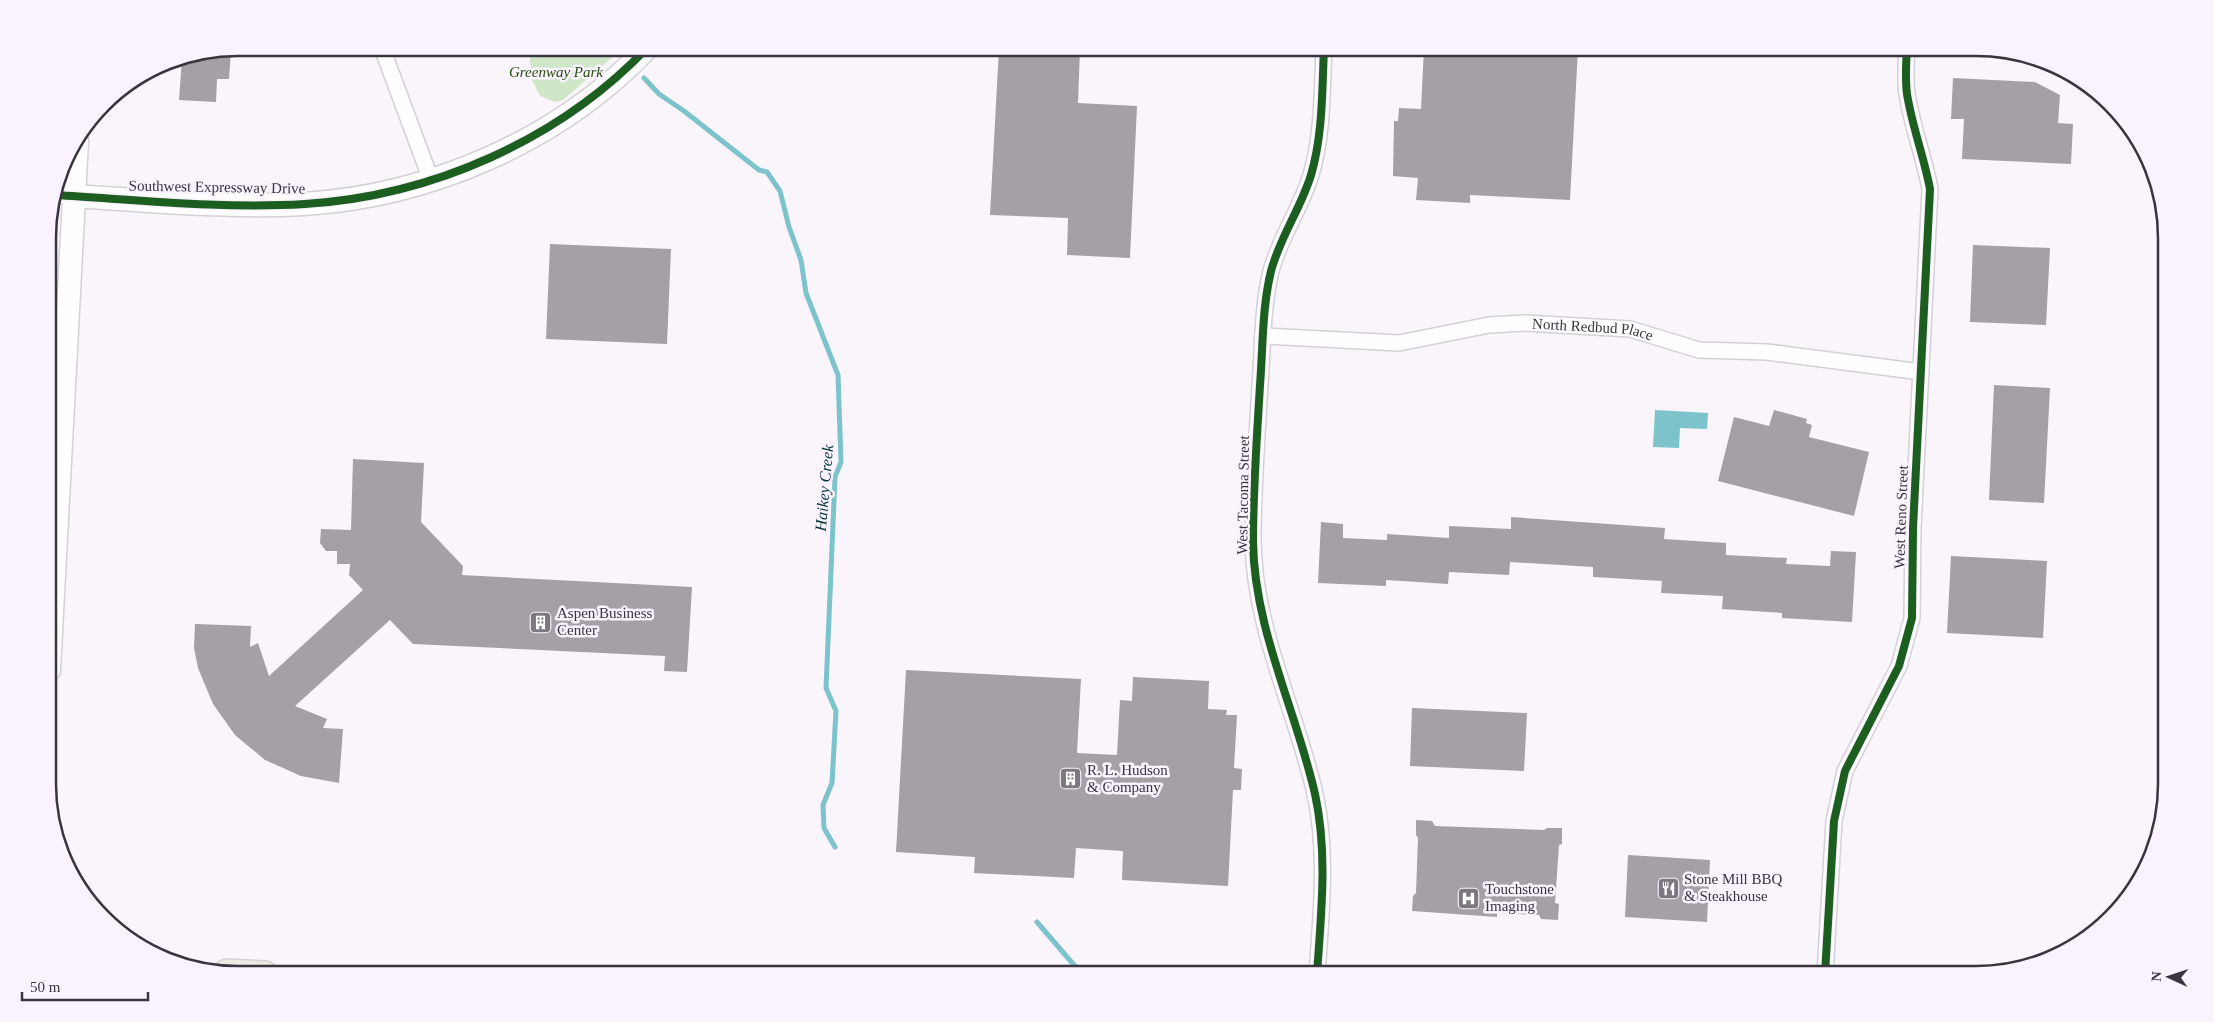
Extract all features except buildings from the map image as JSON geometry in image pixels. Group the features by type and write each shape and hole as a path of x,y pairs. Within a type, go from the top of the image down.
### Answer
{"street":[{"path":"385,56 431,180"},
{"name":"Southwest Expressway Drive","path":"65,195 215,204 306,204 350,199 392,191 431,180 496,155 542,130 587,101 629,67 639,56"},
{"name":"West Tacoma Street","path":"1317,966 1323,871 1320,825 1305,756 1263,620 1253,545 1253,506 1267,291 1278,251 1303,196 1316,154 1321,122 1324,56"},
{"name":"West Reno Street","path":"1825,966 1834,821 1845,771 1899,666 1912,618 1914,528 1930,189 1907,93 1907,56"},
{"path":"56,462 65,195 72,166"},
{"name":"North Redbud Place","path":"1263,336 1398,343 1488,325 1526,323 1630,329 1698,350 1767,352 1921,372"}],"green space":[{"name":"Greenway Park","path":"530,56 614,56 563,100 555,102 540,96 532,80"}],"water":[{"path":"1655,410 1708,413 1707,429 1680,428 1679,448 1653,447"}],"waterway":[{"name":"Haikey Creek","path":"644,78 659,94 684,111 759,170 767,172 780,191 789,227 801,260 806,293 838,375 841,462 835,477 826,688 836,711 832,783 823,805 824,828 835,847"},
{"name":"Haikey Creek","path":"1037,922 1075,966"}],"cycle path":[{"path":"61,195 180,203 274,205 353,199 400,189 446,175 491,158 534,136 574,110 612,81 639,56"},
{"path":"1318,966 1322,884 1319,816 1307,763 1277,669 1260,606 1255,574 1253,541 1255,463 1263,328 1268,285 1275,258 1307,187 1315,159 1321,112 1324,56"},
{"path":"1825,966 1834,821 1845,771 1899,666 1912,618 1913,528 1930,189 1907,94 1907,56"}],"place":[{"name":"Aspen Business Center","path":"541,622"},
{"name":"R. L. Hudson & Company","path":"1071,779"},
{"name":"Stone Mill BBQ & Steakhouse","path":"1668,888"},
{"name":"Touchstone Imaging","path":"1469,898"}]}
